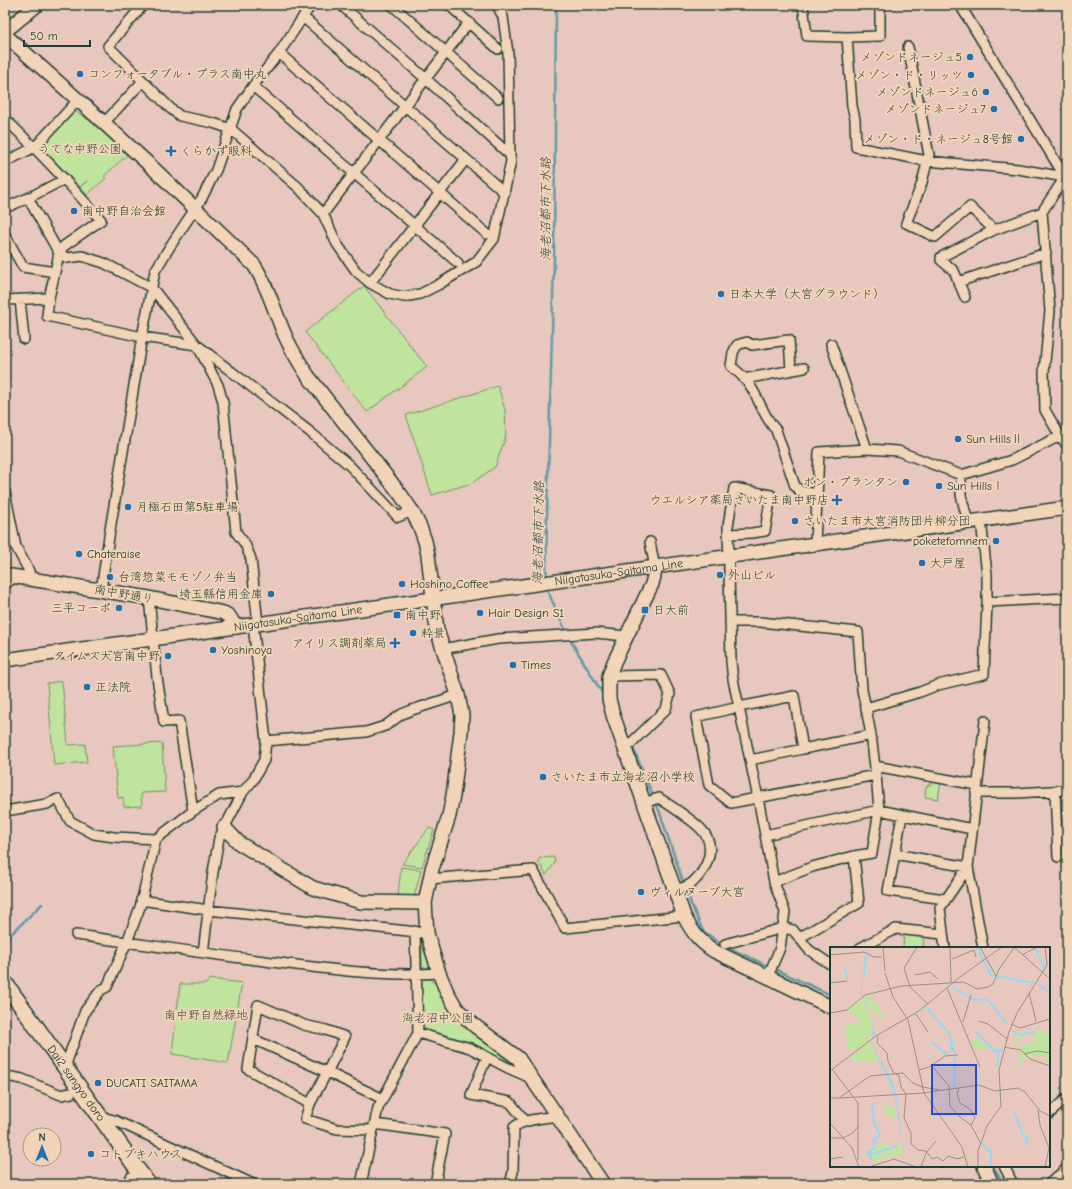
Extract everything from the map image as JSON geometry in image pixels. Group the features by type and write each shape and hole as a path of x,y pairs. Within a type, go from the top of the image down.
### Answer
{"main road":[{"name":"Dai2 sangyo doro","path":"5,983 148,1184"},
{"name":"Dai2 sangyo doro","path":"5,999 132,1182"}],"street":[{"path":"5,31 37,5"},
{"path":"143,5 108,46 180,116 213,123 231,129 298,187 323,214 337,244 356,271 370,283 390,294 404,297 420,294 476,262 494,239 511,161 508,53 503,17 497,5"},
{"path":"101,590 142,337 155,271 202,198 216,170 238,109 253,86 280,53 311,5"},
{"path":"341,5 510,155"},
{"path":"392,5 498,98"},
{"path":"449,5 498,49"},
{"path":"803,5 807,36 848,37 880,36 880,5"},
{"path":"960,5 1066,177"},
{"path":"303,17 505,193"},
{"path":"323,214 469,22"},
{"path":"5,36 104,123 254,265 266,286 292,350 308,376 412,511 425,541 437,630 458,695 462,714 461,732 454,789 448,816 432,869 425,902 417,974 418,1033 378,1108 361,1184"},
{"path":"848,37 856,147 927,161 1018,169 1066,177"},
{"path":"908,47 929,156 921,186 906,223 935,237 970,207 994,230"},
{"path":"280,53 487,234"},
{"path":"104,123 143,81"},
{"path":"253,86 458,263"},
{"path":"5,162 35,147 78,100"},
{"path":"5,119 35,147 101,220 64,246 58,253 47,316 142,337 197,345 316,437 349,465 398,517 412,511"},
{"path":"370,283 466,159"},
{"path":"965,297 954,271 941,260 942,257 994,230 1042,212 1066,177"},
{"path":"5,208 65,179"},
{"path":"28,198 58,253 67,258 82,256 104,263 152,288 197,345 218,385 223,402 236,532 245,544 251,559 266,741 264,760 253,780 243,792 219,838 213,872 203,953"},
{"path":"1042,212 1050,311 1044,372 1045,410 1060,436 1067,444"},
{"path":"5,235 23,267 55,272"},
{"path":"958,282 1046,253"},
{"path":"5,300 49,298"},
{"path":"20,299 24,339"},
{"path":"791,370 789,340 752,345 747,342 737,345 733,353 731,366 748,383 762,406 770,424 776,430 795,486 800,491 817,494"},
{"path":"831,344 867,449"},
{"path":"744,379 804,368"},
{"path":"815,544 819,452 867,449 898,451 961,475 1012,460 1060,436"},
{"path":"866,708 938,685 984,674 987,575 974,521 961,495 961,475"},
{"path":"728,534 765,531 772,495 734,488 728,526 728,534 728,557 731,662 733,680 774,882 785,912 780,948 768,976"},
{"path":"5,492 16,547 29,571 31,579"},
{"name":"Niigatasuka-Saitama Line","path":"5,660 1067,508"},
{"path":"650,542 655,568 652,584 614,662 610,676 609,699 624,749 684,916 696,937 704,945 830,1007"},
{"name":"南中野通り","path":"8,579 31,579 101,590 224,613 229,616 236,627"},
{"path":"149,598 157,677 164,722 179,721 194,811"},
{"path":"987,602 1067,598"},
{"path":"730,622 760,622 858,632 862,690 872,736 879,810 872,853 812,867 774,882"},
{"path":"442,649 498,639 596,633 626,636"},
{"path":"610,676 661,675 670,694 666,709 624,749"},
{"path":"266,741 366,732 385,726 402,714 458,695"},
{"path":"803,749 794,696 696,717 709,786 731,803 876,770 976,789 1016,793 1067,790"},
{"path":"983,947 968,867 985,721"},
{"path":"750,760 872,736"},
{"path":"1055,791 1058,857"},
{"path":"5,811 47,804 58,799 70,820 94,834 114,837 156,839 194,811 220,795 243,792"},
{"path":"644,803 659,798 702,830 708,840 710,849 709,858 704,869 691,884 675,890"},
{"path":"765,835 879,810 902,816 972,829"},
{"path":"902,816 888,891 945,899"},
{"path":"224,827 239,843 313,888 361,902 425,902"},
{"path":"65,1068 85,1011 102,990 107,987 126,942 141,900 156,839"},
{"path":"895,854 968,867"},
{"path":"799,938 859,903 854,856"},
{"path":"945,947 940,908 968,867"},
{"path":"430,879 533,870 565,928 684,916"},
{"path":"141,900 208,910 421,932"},
{"path":"725,944 783,928 793,930 809,950 830,964"},
{"path":"862,947 896,929 943,934"},
{"path":"421,932 446,992 458,1009 474,1026 518,1058 603,1184"},
{"path":"76,935 334,970 417,974 439,973"},
{"path":"310,1104 248,1069 258,1005 304,1025 345,1036 310,1104 305,1119 337,1129 374,1127 445,1134 435,1184"},
{"path":"418,1033 470,1048 508,1068 532,1078"},
{"path":"253,1039 383,1099"},
{"path":"487,1057 471,1095 510,1102 526,1122"},
{"path":"5,1077 22,1079 61,1095 71,1093"},
{"path":"1050,1113 1067,1098"},
{"path":"510,1184 513,1172 514,1127 526,1122 557,1116"},
{"path":"101,1118 114,1120 253,1184"},
{"path":"984,1167 992,1184"},
{"path":"1004,1167 1013,1184"},
{"path":"1049,1184 1067,1168"}],"green space":[{"name":"うてな中野公園","path":"74,112 79,113 93,123 127,155 104,176 106,178 87,195 43,149 43,145"},
{"path":"364,286 427,367 367,412 305,332"},
{"path":"498,386 505,410 506,436 495,467 472,483 432,495 406,415"},
{"path":"62,681 68,745 85,744 87,762 54,765 47,683"},
{"path":"162,743 165,792 141,793 142,806 124,807 123,797 118,798 113,746"},
{"path":"935,781 941,782 938,799 925,797 926,787"},
{"path":"429,828 434,830 422,867 402,864"},
{"path":"554,857 555,863 546,875 538,861 540,858"},
{"path":"401,867 421,870 414,897 398,896"},
{"path":"904,934 924,935 923,947 903,947"},
{"path":"422,947 430,966 426,968 422,967"},
{"name":"南中野自然緑地","path":"210,979 242,983 228,1063 172,1054 180,984 206,984"},
{"name":"海老沼中公園","path":"429,979 436,984 440,997 461,1025 509,1061 506,1061 473,1043 423,1029 420,980"}],"waterway":[{"name":"海老沼都市下水路","path":"546,578 554,262 556,5"},
{"name":"海老沼都市下水路","path":"546,587 566,632"},
{"name":"海老沼都市下水路","path":"568,636 604,696"},
{"name":"海老沼都市下水路","path":"632,745 660,813 684,885"},
{"name":"海老沼都市下水路","path":"686,889 703,931 723,945"},
{"path":"5,940 42,904"},
{"name":"海老沼都市下水路","path":"727,947 830,995"},
{"name":"海老沼都市下水路","path":"994,1167 1003,1184"}],"place":[{"name":"メゾンドネージュ5","path":"970,57"},
{"name":"コンフォータブル・プラス南中丸","path":"80,74"},
{"name":"メゾン・ド・リッツ","path":"971,75"},
{"name":"メゾンドネージュ6","path":"986,92"},
{"name":"メゾンドネージュ7","path":"994,109"},
{"name":"メゾン・ド・ネージュ8号館","path":"1021,139"},
{"name":"くらかず眼科","path":"171,151"},
{"name":"南中野自治会館","path":"74,211"},
{"name":"日本大学（大宮グラウンド）","path":"721,294"},
{"name":"Sun HillsⅡ","path":"958,439"},
{"name":"ボン・プランタン","path":"906,482"},
{"name":"Sun HillsⅠ","path":"939,486"},
{"name":"ウエルシア薬局さいたま南中野店","path":"837,500"},
{"name":"月極石田第5駐車場","path":"128,507"},
{"name":"さいたま市大宮消防団片柳分団","path":"795,521"},
{"name":"poketefomnem","path":"996,541"},
{"name":"Chateraise","path":"79,554"},
{"name":"大戸屋","path":"922,563"},
{"name":"外山ビル","path":"720,575"},
{"name":"台湾惣菜モモゾノ弁当","path":"110,577"},
{"name":"Hoshino Coffee","path":"402,584"},
{"name":"埼玉縣信用金庫","path":"271,594"},
{"name":"三平コーポ","path":"119,608"},
{"name":"日大前","path":"645,610"},
{"name":"Hair Design S1","path":"480,613"},
{"name":"南中野","path":"397,615"},
{"name":"粋景","path":"413,633"},
{"name":"アイリス調剤薬局","path":"395,643"},
{"name":"Yoshinoya","path":"213,650"},
{"name":"タイムズ大宮南中野","path":"168,656"},
{"name":"Times","path":"513,665"},
{"name":"正法院","path":"87,687"},
{"name":"さいたま市立海老沼小学校","path":"543,777"},
{"name":"ヴィルヌーブ大宮","path":"641,892"},
{"name":"DUCATI SAITAMA","path":"98,1083"},
{"name":"コトブキハウス","path":"91,1154"}]}
